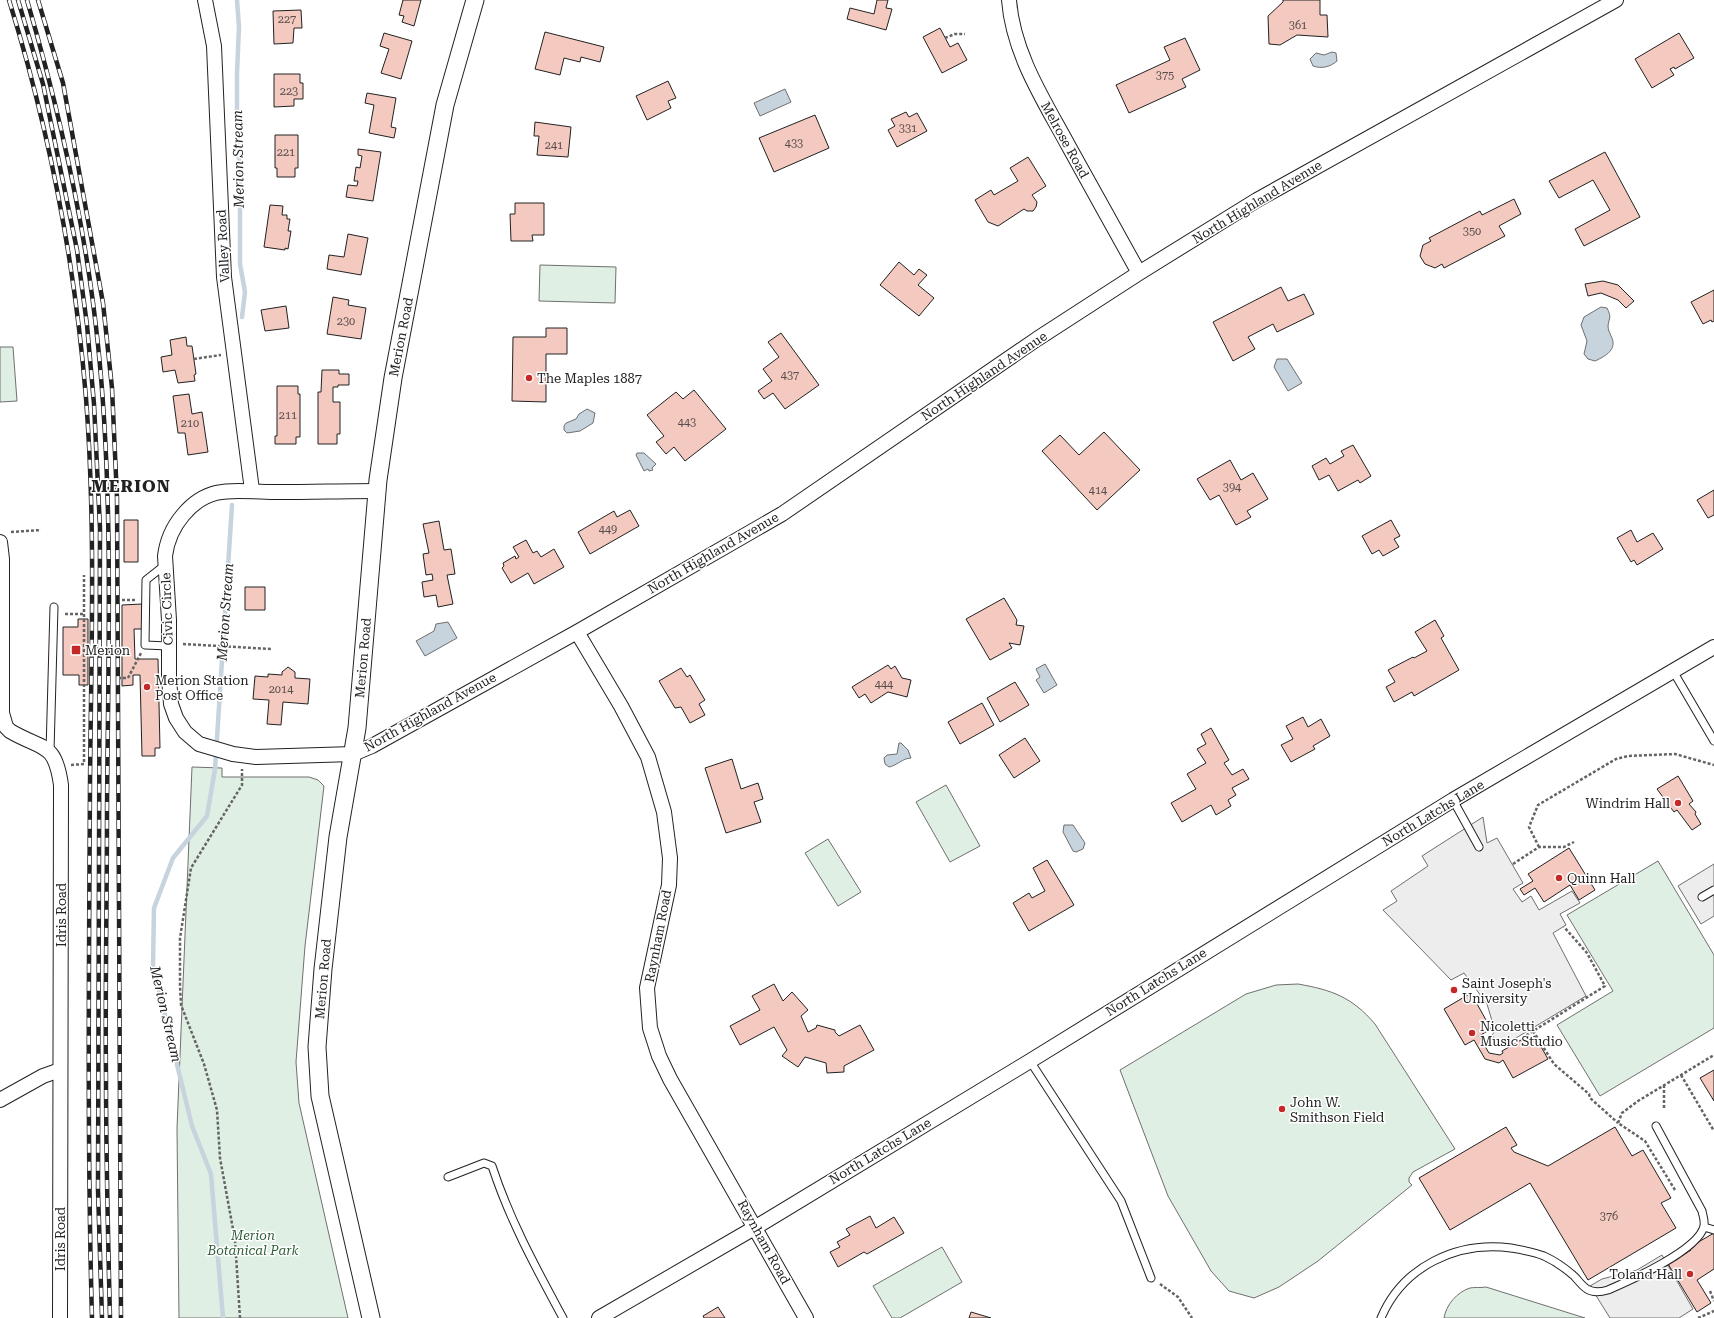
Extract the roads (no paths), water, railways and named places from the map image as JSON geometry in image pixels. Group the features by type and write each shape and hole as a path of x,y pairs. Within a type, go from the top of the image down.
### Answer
{"street":[{"name":"Valley Road","path":"205,0 214,46 222,249 233,353 252,490"},
{"name":"Merion Road","path":"371,1318 320,1096 317,1069 317,1047 323,969 338,837 357,728 377,491 393,378 446,105 475,0"},
{"name":"Melrose Road","path":"1009,0 1013,30 1020,54 1139,273"},
{"name":"North Highland Avenue","path":"353,754 372,746 577,632 782,514 1037,339 1139,273 1309,170 1616,0"},
{"name":"Civic Circle","path":"353,754 256,757 223,751 199,744 185,732 176,718 171,704 169,678 169,620 165,565 166,546 173,528 191,505 198,499 212,494 228,490 276,492 377,491"},
{"path":"0,542 2,559 2,713 6,727 10,731 43,746 50,751"},
{"name":"Raynham Road","path":"577,632 621,706 648,757 664,812 670,858 669,885 648,988 650,1028 659,1056 670,1079 756,1227 806,1318"},
{"name":"North Latchs Lane","path":"599,1318 756,1227 1030,1061 1453,800 1714,647"},
{"name":"Idris Road","path":"50,751 57,766 61,785 60,1318"},
{"path":"0,1100 43,1076 60,1070"}],"lane":[{"path":"165,565 146,580 145,645 169,644"},
{"path":"50,751 54,610"},
{"path":"1672,671 1714,741"},
{"path":"1453,800 1479,847"},
{"path":"1702,898 1714,890"},
{"path":"1030,1061 1121,1201 1151,1278"},
{"path":"1381,1318 1393,1296 1415,1273 1437,1258 1452,1253 1487,1247 1516,1249 1542,1255 1560,1264 1586,1289 1600,1292 1608,1290 1657,1267 1700,1234 1704,1227 1704,1219 1702,1211 1656,1126"},
{"path":"448,1177 484,1163 492,1166 507,1210 534,1265 564,1318"},
{"path":"1704,1227 1714,1230"}],"waterway":[{"name":"Merion Stream","path":"237,0 239,27 237,73 237,147 240,164 240,264 245,292 242,317"},
{"name":"Merion Stream","path":"223,1318 211,1174 192,1126 153,966 154,908 173,858 207,816 215,769 232,505"}],"railway":[{"path":"9,0 36,98 58,197 75,297 86,398 92,543 89,1052 89,1185 92,1318"},
{"path":"18,0 43,84 77,250 87,325 94,404 100,528 98,1190 102,1318"},
{"path":"27,0 61,128 79,214 93,301 103,403 109,578 106,1045 110,1318"},
{"path":"38,0 63,83 103,303 112,388 117,498 121,1318"}],"place":[{"name":"The Maples 1887","path":"529,378"},
{"name":"Merion","path":"76,650"},
{"name":"Merion Station Post Office","path":"147,687"},
{"name":"Windrim Hall","path":"1678,803"},
{"name":"Quinn Hall","path":"1559,878"},
{"name":"Saint Joseph's University","path":"1454,990"},
{"name":"Nicoletti Music Studio","path":"1472,1033"},
{"name":"John W. Smithson Field","path":"1282,1109"},
{"name":"Toland Hall","path":"1690,1274"}],"district":[{"name":"MERION","path":"131,486"}],"park label":[{"name":"Merion Botanical Park","path":"253,1242"}]}
